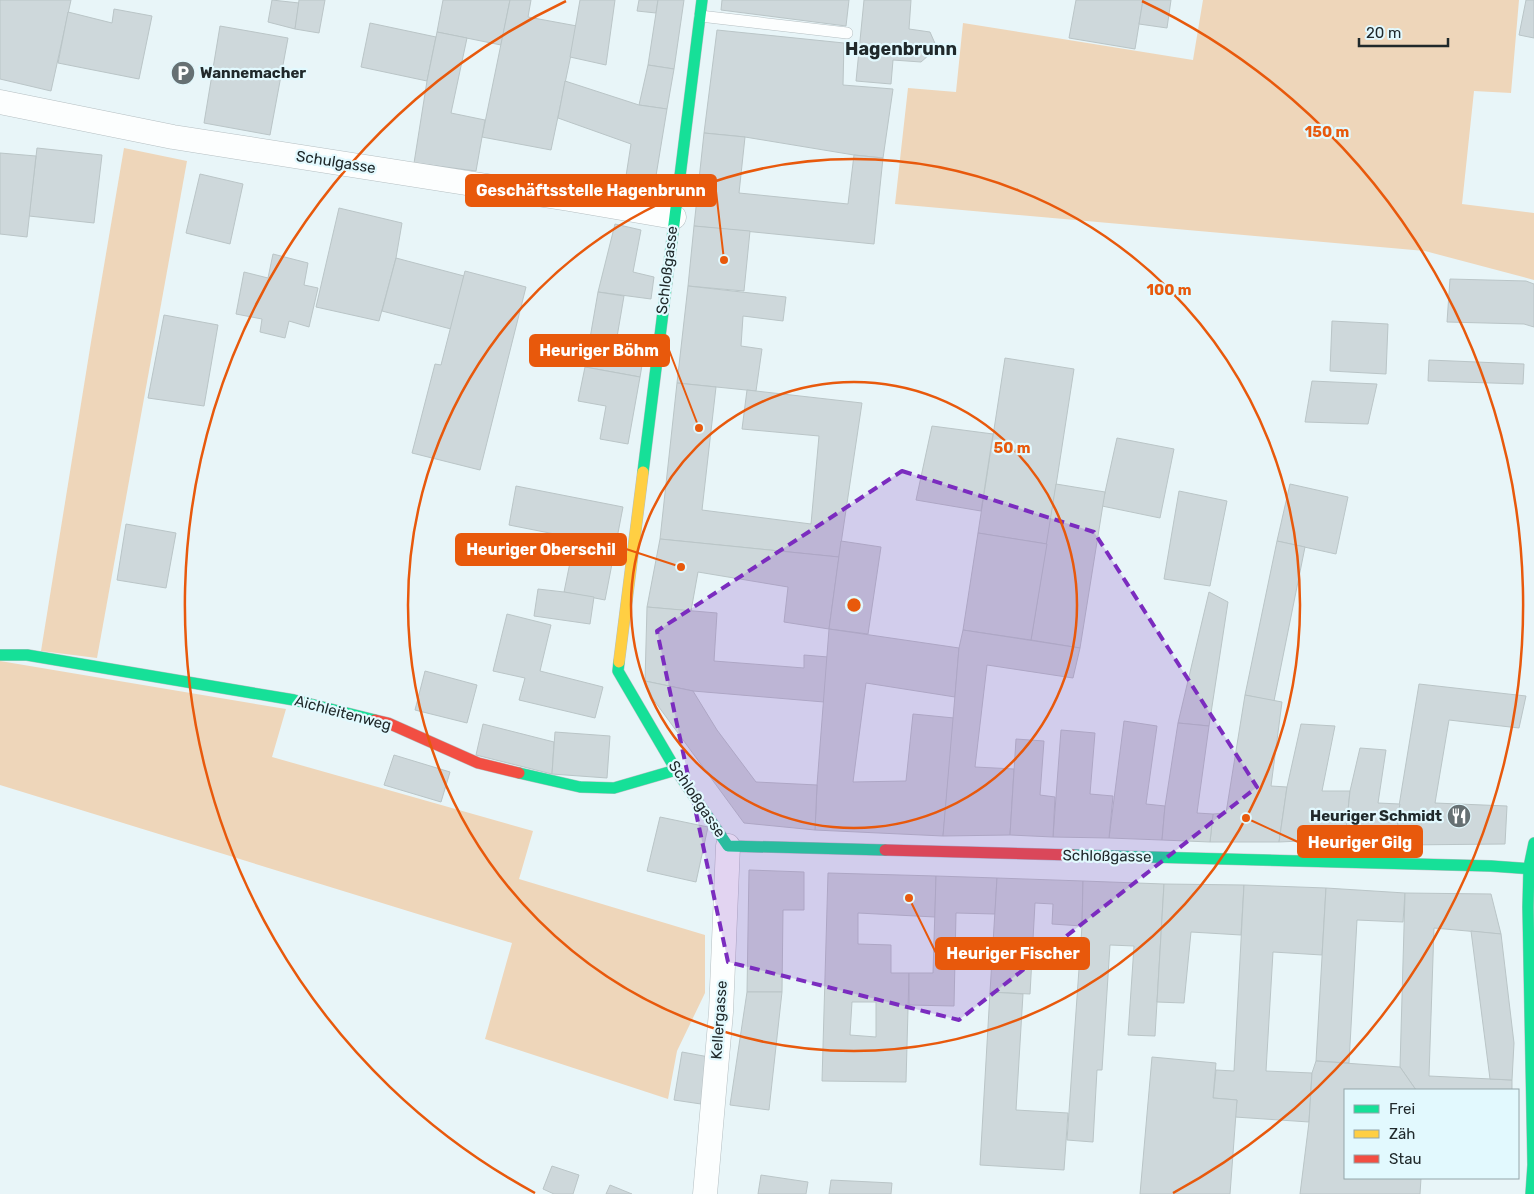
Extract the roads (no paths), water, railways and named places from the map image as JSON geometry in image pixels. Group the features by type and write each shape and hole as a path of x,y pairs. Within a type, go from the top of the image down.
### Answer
{"street":[{"name":"Schloßgasse","path":"702,0 618,671 676,770 728,846 1531,868"},
{"name":"Schulgasse","path":"0,102 173,136 569,198 674,217"},
{"name":"Aichleitenweg","path":"0,655 27,655 294,700 388,723 478,763 580,787 614,788 676,770"},
{"path":"1531,1194 1533,1165 1531,868 1534,843"},
{"name":"Kellergasse","path":"705,1194 721,1012 728,846"}],"lane":[{"path":"700,16 847,33"}],"place":[{"name":"Wannemacher","path":"183,73"},
{"name":"Geschäftsstelle Hagenbrunn","path":"724,260"},
{"name":"Heuriger Böhm","path":"699,428"},
{"name":"Heuriger Oberschil","path":"681,567"},
{"name":"Heuriger Schmidt","path":"1459,816"},
{"name":"Heuriger Gilg","path":"1246,818"},
{"name":"Heuriger Fischer","path":"909,898"}],"district":[{"name":"Hagenbrunn","path":"901,49"}]}
